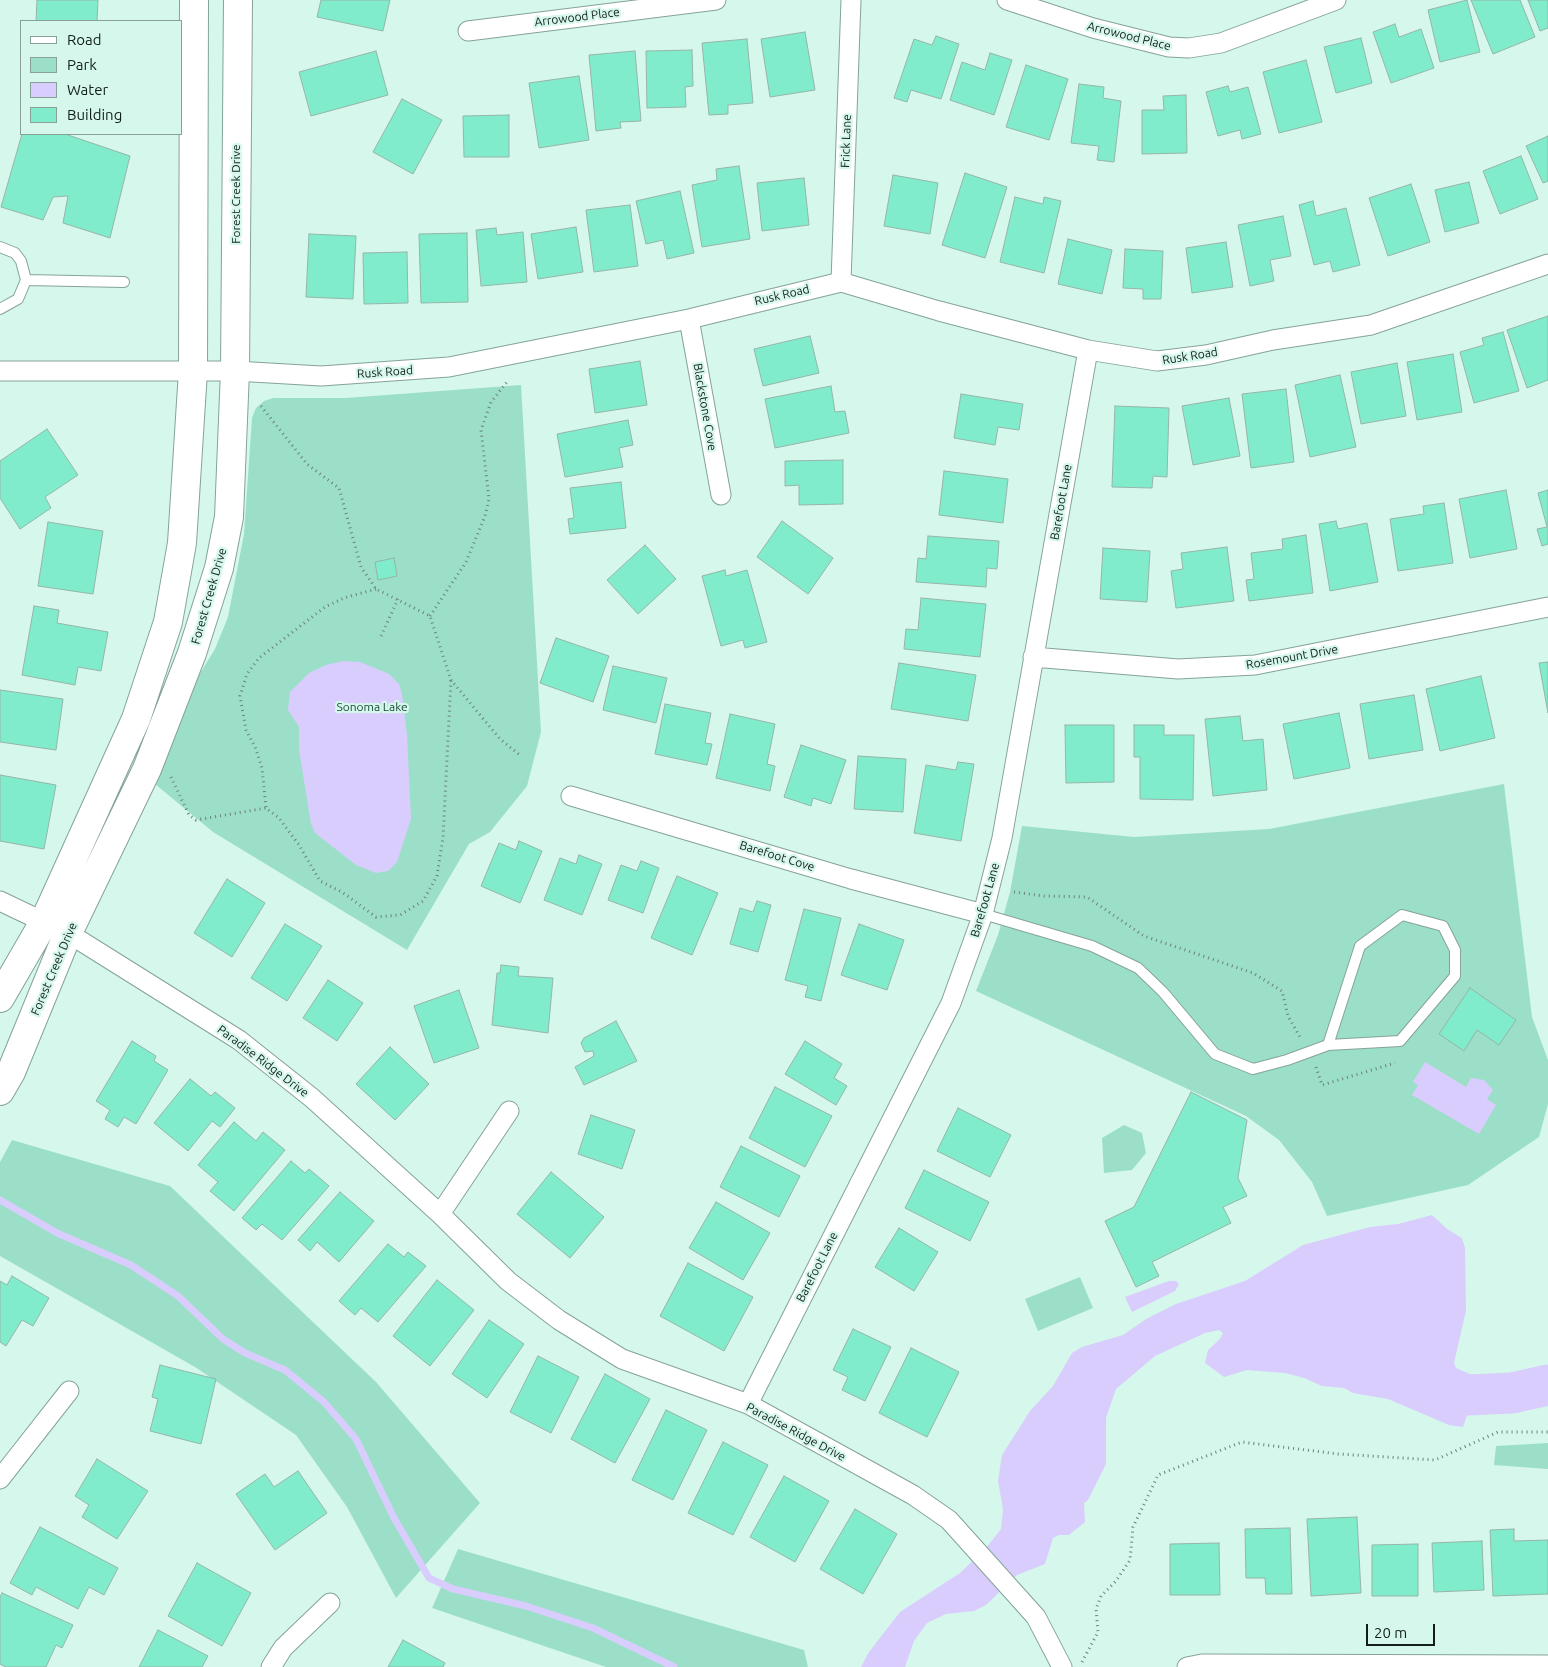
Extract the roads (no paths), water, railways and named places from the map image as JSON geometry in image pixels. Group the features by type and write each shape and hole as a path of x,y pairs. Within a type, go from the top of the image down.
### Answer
{"street":[{"name":"Forest Creek Drive","path":"0,1091 11,1072 56,927 136,719 168,622 182,544 193,371 194,0"},
{"name":"Forest Creek Drive","path":"0,998 56,927 147,769 192,653 219,568 230,516 235,370 238,0"},
{"name":"Arrowood Place","path":"468,31 716,0"},
{"name":"Frick Lane","path":"841,282 852,0"},
{"name":"Arrowood Place","path":"1008,0 1093,28 1168,47 1189,48 1221,43 1336,0"},
{"name":"Rusk Road","path":"0,371 235,370 321,376 449,367 689,319 841,282 939,312 1088,350 1156,361 1206,355 1273,340 1370,325 1548,264"},
{"name":"Blackstone Cove","path":"689,319 721,495"},
{"name":"Barefoot Lane","path":"748,1404 952,1003 983,914 1002,838 1088,350"},
{"name":"Rosemount Drive","path":"1033,657 1178,669 1255,665 1548,607"},
{"name":"Barefoot Cove","path":"571,796 851,879 983,914"},
{"name":"Paradise Ridge Drive","path":"0,901 56,927 239,1040 312,1098 440,1214 508,1281 559,1320 622,1359 748,1404 913,1495 949,1520 1036,1617 1062,1667"},
{"path":"440,1214 509,1111"},
{"path":"0,1479 69,1391"},
{"path":"272,1667 283,1648 330,1603"},
{"path":"1187,1667 1202,1664 1548,1665"}],"lane":[{"path":"0,247 15,253 21,261 26,280 18,299 0,309"},
{"path":"26,280 124,282"},
{"path":"983,914 1092,946 1138,968 1163,992 1215,1054 1253,1069 1309,1054 1328,1045 1400,1041 1455,976 1455,950 1443,926 1402,915 1360,946 1328,1045"}],"water":[{"path":"343,661 360,662 389,674 399,684 402,694 407,735 411,819 397,862 388,871 376,873 356,865 315,833 311,824 299,750 299,727 288,710 290,692 309,673 326,665"},
{"path":"1425,1062 1466,1087 1471,1078 1484,1080 1493,1090 1487,1099 1496,1105 1479,1134 1412,1095 1418,1085 1413,1082"},
{"path":"1432,1215 1447,1229 1462,1238 1465,1248 1466,1311 1454,1363 1467,1395 1467,1415 1463,1427 1449,1425 1388,1399 1353,1393 1344,1388 1322,1386 1304,1378 1285,1373 1247,1370 1224,1377 1205,1363 1208,1350 1220,1339 1223,1333 1219,1330 1205,1333 1155,1356 1116,1389 1106,1418 1106,1464 1088,1500 1084,1503 1085,1522 1069,1535 1059,1535 1053,1538 1045,1564 1017,1575 986,1605 974,1611 946,1614 927,1623 914,1641 905,1667 861,1667 869,1652 900,1612 960,1573 986,1548 1001,1529 1003,1509 998,1481 1002,1455 1030,1411 1053,1386 1072,1353 1082,1347 1123,1335 1146,1319 1176,1304 1245,1281 1303,1245 1370,1227 1398,1224"},
{"path":"1169,1281 1176,1281 1179,1284 1175,1291 1132,1312 1125,1297"}],"waterway":[{"path":"0,1200 57,1233 131,1265 178,1296 223,1339 245,1353 285,1370 324,1402 356,1439 394,1518 429,1578 453,1589 526,1606 593,1628 674,1667"},
{"path":"1416,1373 1467,1395 1512,1393 1548,1385"}],"park label":[{"name":"Sonoma Lake","path":"372,707"}]}
